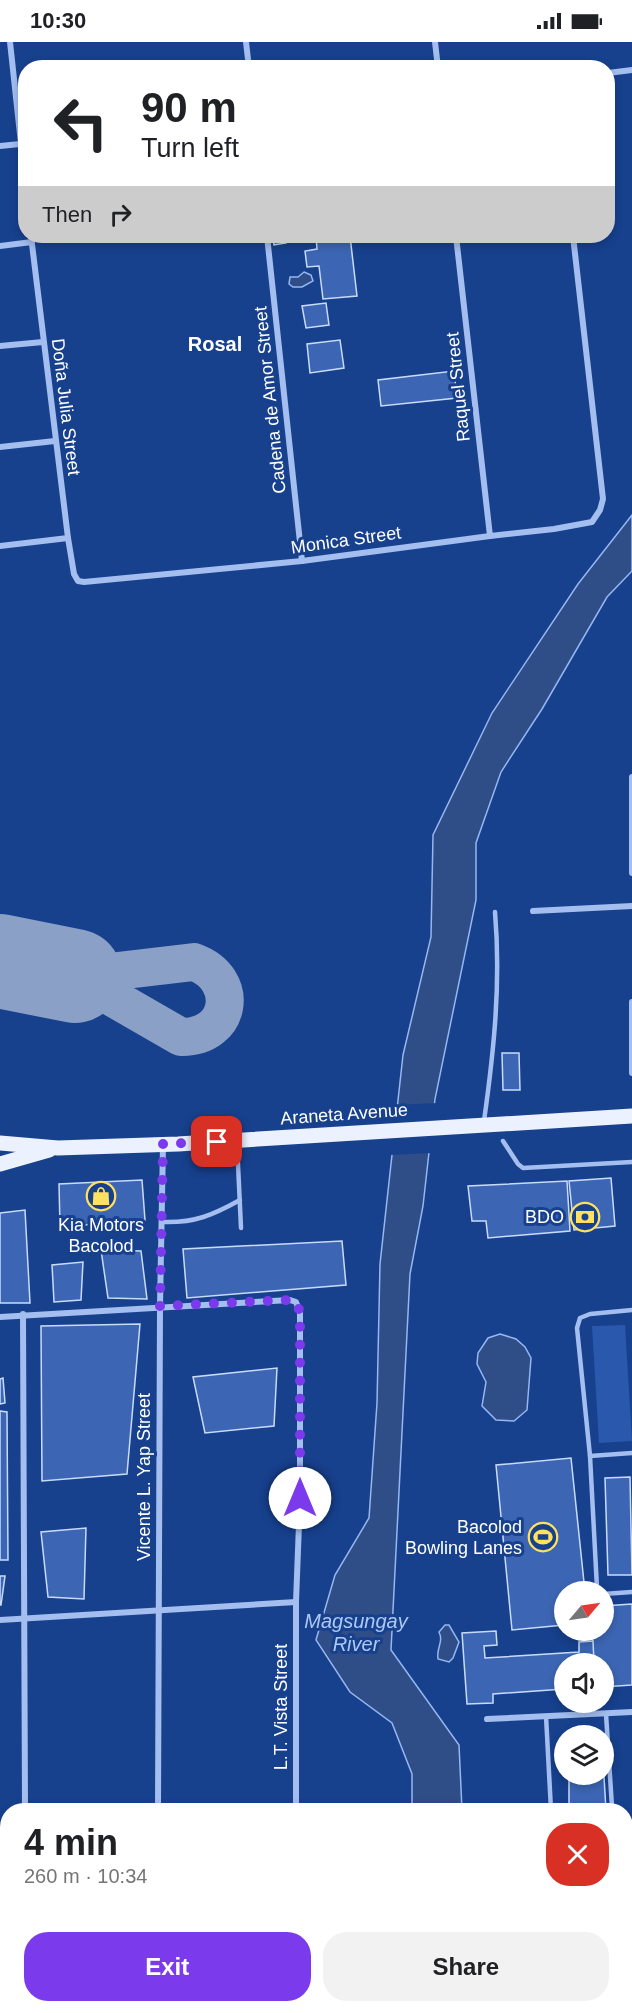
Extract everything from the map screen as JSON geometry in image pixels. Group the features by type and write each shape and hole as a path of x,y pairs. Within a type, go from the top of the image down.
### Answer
{"main road":[{"name":"Araneta Avenue","path":"0,1143 57,1148 236,1141 632,1116"},
{"name":"Araneta Avenue","path":"0,1164 57,1148"}],"street":[{"path":"10,42 18,124"},
{"path":"246,42 248,60"},
{"path":"435,42 437,60"},
{"path":"615,72 632,70"},
{"path":"0,146 18,144"},
{"path":"0,246 18,242"},
{"name":"Doña Julia Street","path":"31,243 68,538 74,574 78,580"},
{"name":"Cadena de Amor Street","path":"268,243 302,561"},
{"name":"Raquel Street","path":"457,243 490,536"},
{"name":"Monica Street","path":"78,580 84,582 151,577 302,561 554,529 592,522 600,510 603,499 574,243"},
{"path":"0,346 43,342"},
{"path":"0,447 55,441"},
{"path":"0,546 68,538"},
{"path":"632,777 632,873"},
{"path":"533,910 632,906"},
{"path":"632,1002 632,1073"},
{"name":"Vicente L. Yap Street","path":"158,1803 163,1144"},
{"name":"L.T. Vista Street","path":"160,1306 290,1300 296,1302 300,1312 300,1498 296,1602 297,1803"},
{"path":"0,1317 160,1306"},
{"path":"23,1314 25,1803"},
{"path":"0,1620 296,1602"},
{"path":"487,1719 632,1712"}],"lane":[{"path":"483,1124 495,1041 499,953 495,912"},
{"path":"236,1141 241,1228"},
{"path":"502,1141 512,1157 524,1168 632,1162"},
{"path":"163,1222 196,1221 240,1200"},
{"path":"597,1581 590,1456 578,1328 580,1318 590,1314 632,1311"},
{"path":"590,1456 632,1453"},
{"path":"614,1593 632,1592"},
{"path":"606,1714 612,1803"},
{"path":"546,1716 551,1803"}],"shaded area":[{"path":"625,1325 632,1441 599,1443 592,1326"}],"water":[{"path":"304,272 311,275 313,281 302,287 293,287 289,284 290,277 298,277"},
{"name":"Magsungay River","path":"632,515 632,571 607,597 542,709 501,772 476,843 476,900 435,1099 423,1206 410,1274 391,1650 459,1745 462,1803 412,1803 412,1774 392,1723 350,1692 316,1640 335,1575 369,1518 377,1403 380,1264 403,1055 431,937 433,835 492,713 578,584"},
{"path":"500,1334 516,1339 525,1347 531,1358 527,1410 514,1421 496,1420 482,1406 486,1382 477,1364 478,1353 488,1338"},
{"path":"445,1625 449,1625 459,1642 449,1662 438,1659 441,1639 439,1632"}],"pier":[{"path":"438,1103 432,1153 389,1155 394,1105"}],"building":[{"path":"317,243 351,243 357,296 323,299 319,266 307,267 305,251 317,249"},
{"path":"326,303 329,325 306,328 302,306"},
{"path":"340,340 344,368 310,373 307,344"},
{"path":"454,371 457,398 381,406 378,380"},
{"path":"502,1053 519,1053 520,1090 503,1090"},
{"path":"611,1178 615,1226 574,1230 569,1181"},
{"name":"Kia Motors Bacolod","path":"142,1180 145,1220 60,1227 59,1184"},
{"path":"567,1181 570,1231 488,1238 486,1221 472,1221 468,1186"},
{"path":"25,1210 30,1303 0,1303 0,1213"},
{"path":"342,1241 346,1285 187,1298 183,1249"},
{"path":"101,1250 141,1251 147,1299 108,1298"},
{"path":"83,1262 81,1300 54,1302 52,1265"},
{"path":"140,1324 127,1474 42,1481 41,1326"},
{"path":"277,1368 274,1426 205,1433 193,1377"},
{"path":"3,1378 5,1403 0,1404 0,1379"},
{"path":"0,1411 7,1412 8,1560 0,1560"},
{"path":"571,1458 584,1581 554,1581 554,1626 512,1630 496,1465"},
{"path":"630,1477 632,1575 608,1575 605,1478"},
{"path":"86,1528 84,1599 48,1597 41,1532"},
{"path":"0,1576 5,1576 1,1605 0,1605"},
{"path":"632,1604 632,1685 614,1686 614,1653 593,1653 593,1641 614,1641 614,1605"},
{"path":"496,1631 497,1645 484,1646 485,1658 554,1654 554,1690 493,1694 493,1703 467,1704 462,1633"},
{"path":"593,1641 594,1653 563,1653 579,1652 579,1642"},
{"path":"569,1785 604,1785 606,1803 569,1803"}],"taxiway":[{"path":"194,962 209,970 219,981 224,993 224,1006 220,1018 211,1028 198,1035 181,1037 75,976 194,962"}],"runway":[{"path":"0,961 75,976"}],"place":[{"name":"Kia Motors Bacolod","path":"101,1196"},
{"name":"BDO","path":"585,1217"},
{"name":"Bacolod Bowling Lanes","path":"543,1537"}],"district":[{"name":"Rosal","path":"215,344"}],"route":[{"path":"217,1142 163,1144 160,1306 290,1300 296,1302 300,1312 300,1498"}]}
